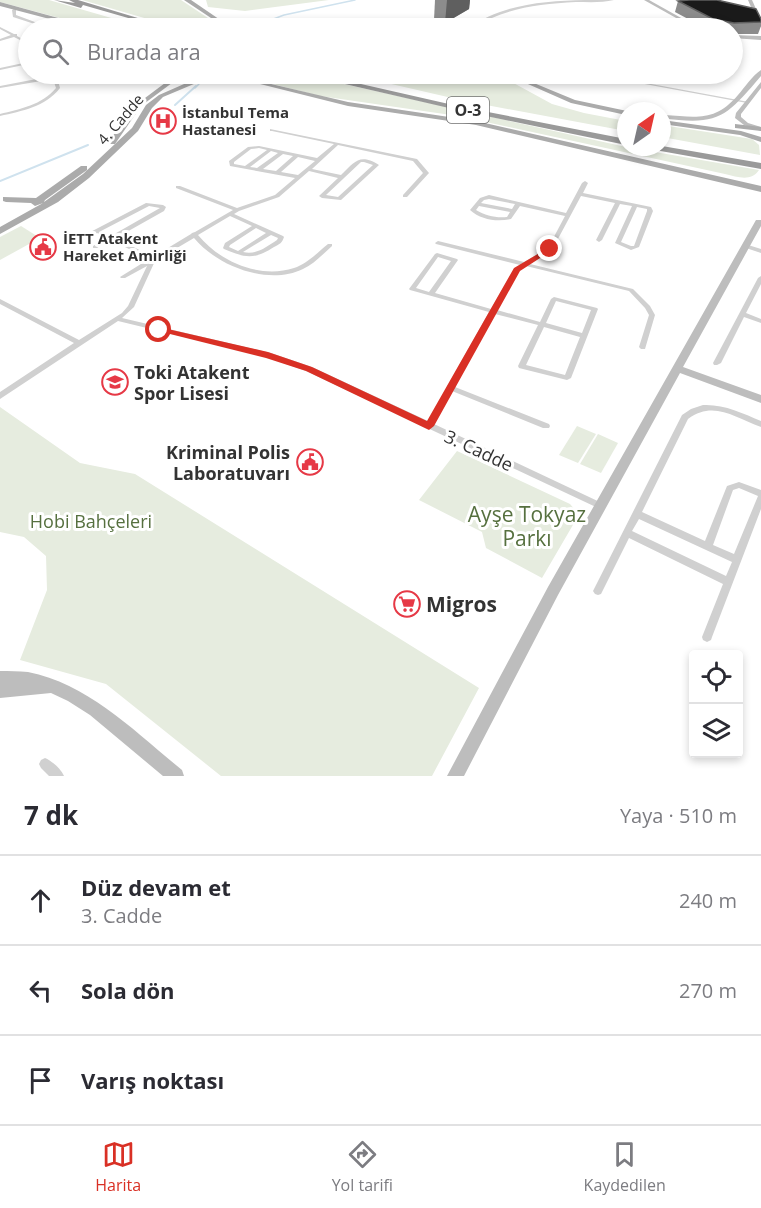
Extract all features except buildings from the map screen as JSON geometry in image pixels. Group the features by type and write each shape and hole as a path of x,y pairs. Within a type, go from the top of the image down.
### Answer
{"highway":[{"path":"57,0 118,18"},
{"path":"72,0 134,18"},
{"name":"O-3","path":"353,84 462,109 617,140"},
{"name":"O-3","path":"377,84 617,134"},
{"path":"671,144 761,160"},
{"path":"671,150 761,166"}],"main road":[{"path":"187,0 213,18"},
{"path":"201,0 207,14"},
{"path":"0,6 53,18"},
{"path":"0,6 53,18"},
{"name":"4. Cadde","path":"0,222 37,202 100,154 139,105 163,84"},
{"path":"168,91 182,84"},
{"name":"4. Cadde","path":"0,231 63,195 119,145 149,107 168,91 187,84"},
{"name":"4. Cadde","path":"248,84 315,97"},
{"path":"263,84 324,99 484,124 761,189"},
{"path":"529,84 568,104 617,113"},
{"path":"671,120 761,129"},
{"path":"671,120 741,133 761,141"},
{"path":"606,154 738,180 761,178"},
{"path":"3,198 34,198 52,191"},
{"path":"3,198 37,202 63,195"},
{"path":"3,198 17,205 12,216"}],"street":[{"path":"485,18 511,7 612,0"},
{"path":"646,0 679,18"},
{"path":"750,0 760,19 761,26"},
{"path":"755,0 761,11"},
{"path":"14,10 13,15 21,18 19,15 35,14"},
{"path":"0,28 16,35"},
{"path":"0,40 16,35"},
{"path":"743,37 761,38"},
{"path":"0,69 18,65"},
{"path":"671,119 719,117 727,113 761,72"},
{"path":"0,87 18,83"},
{"path":"0,114 50,98 58,88 57,84"},
{"path":"650,84 747,102"},
{"path":"761,84 738,118 746,124 761,129"},
{"path":"272,130 415,160 426,173 405,196"},
{"path":"123,277 229,214 277,196 337,144"},
{"path":"297,155 278,172 272,174 232,165 231,162 250,148 282,152 297,155 318,160"},
{"path":"246,168 270,150"},
{"path":"258,170 282,152"},
{"path":"359,161 374,162 376,165 339,199 322,195 342,177 359,161"},
{"path":"307,169 342,177"},
{"path":"278,172 299,177"},
{"path":"429,426 517,269 550,249 585,183"},
{"path":"178,187 237,210"},
{"path":"580,194 649,208 650,211 636,247 621,246 618,243 635,206"},
{"path":"518,204 509,218 501,219 476,214 473,210 482,199 489,198 518,204 569,215"},
{"path":"599,240 618,202"},
{"path":"79,240 148,204 163,207 162,210 95,247"},
{"path":"477,204 513,211"},
{"path":"229,214 281,237 280,241 256,256 248,257 226,248 227,244 255,227"},
{"path":"455,776 676,368 759,222"},
{"path":"97,231 153,259"},
{"path":"238,253 270,233"},
{"path":"194,234 202,246 218,256 254,272 266,273 296,270 330,245"},
{"path":"438,243 631,290 648,307 652,315 643,347"},
{"path":"745,246 761,251"},
{"path":"218,256 229,249"},
{"path":"431,294 455,260 437,255 412,289 584,336"},
{"path":"0,396 117,319 131,307 153,259"},
{"path":"717,363 761,278"},
{"path":"554,299 595,309 567,378 522,366 542,324 554,299"},
{"path":"0,301 79,343"},
{"path":"742,314 761,321"},
{"name":"3. Cadde","path":"117,319 268,355 309,369 601,506"},
{"path":"676,368 761,399"},
{"path":"450,388 546,426"},
{"path":"598,591 685,417 694,409 705,406 721,409 761,424"},
{"path":"707,546 730,488 739,485 761,496 707,637"},
{"path":"637,514 737,560"},
{"path":"627,533 729,582"},
{"path":"0,678 36,680 77,697 176,776"},
{"path":"0,691 52,687"},
{"path":"45,764 58,776"}],"green space":[{"path":"0,0 49,0 111,18 60,18 0,2"},
{"path":"82,0 181,0 208,18 144,18"},
{"path":"206,0 329,0 245,11 208,7"},
{"path":"273,84 344,84 617,145 617,151 458,116 320,96"},
{"path":"391,84 515,84 552,104 617,119 617,129 465,101"},
{"path":"671,126 752,139 759,145 760,155 671,139"},
{"path":"671,155 759,170 752,176 739,177 642,156"},
{"path":"21,226 40,238 0,260 0,237"},
{"name":"Hobi Bahçeleri","path":"0,407 80,463 135,474 479,688 432,776 221,776 106,684 20,660 47,590 46,556 24,537 0,532"},
{"path":"577,426 596,434 578,463 559,455"},
{"path":"598,434 618,443 601,473 580,464"},
{"name":"Ayşe Tokyaz Parkı","path":"457,451 570,504 576,511 577,518 542,578 486,548 482,532 419,500"}],"waterway":[{"path":"276,18 355,0"},
{"path":"195,88 199,84"},
{"path":"175,105 196,86"},
{"path":"0,181 88,145"}],"place":[{"name":"İstanbul Tema Hastanesi","path":"163,121"},
{"name":"İETT Atakent Hareket Amirliği","path":"43,247"},
{"name":"Toki Atakent Spor Lisesi","path":"115,382"},
{"name":"Kriminal Polis Laboratuvarı","path":"310,462"},
{"name":"Migros","path":"407,604"}],"route":[{"path":"159,330 268,355 309,369 429,426 517,269 550,249"}]}
